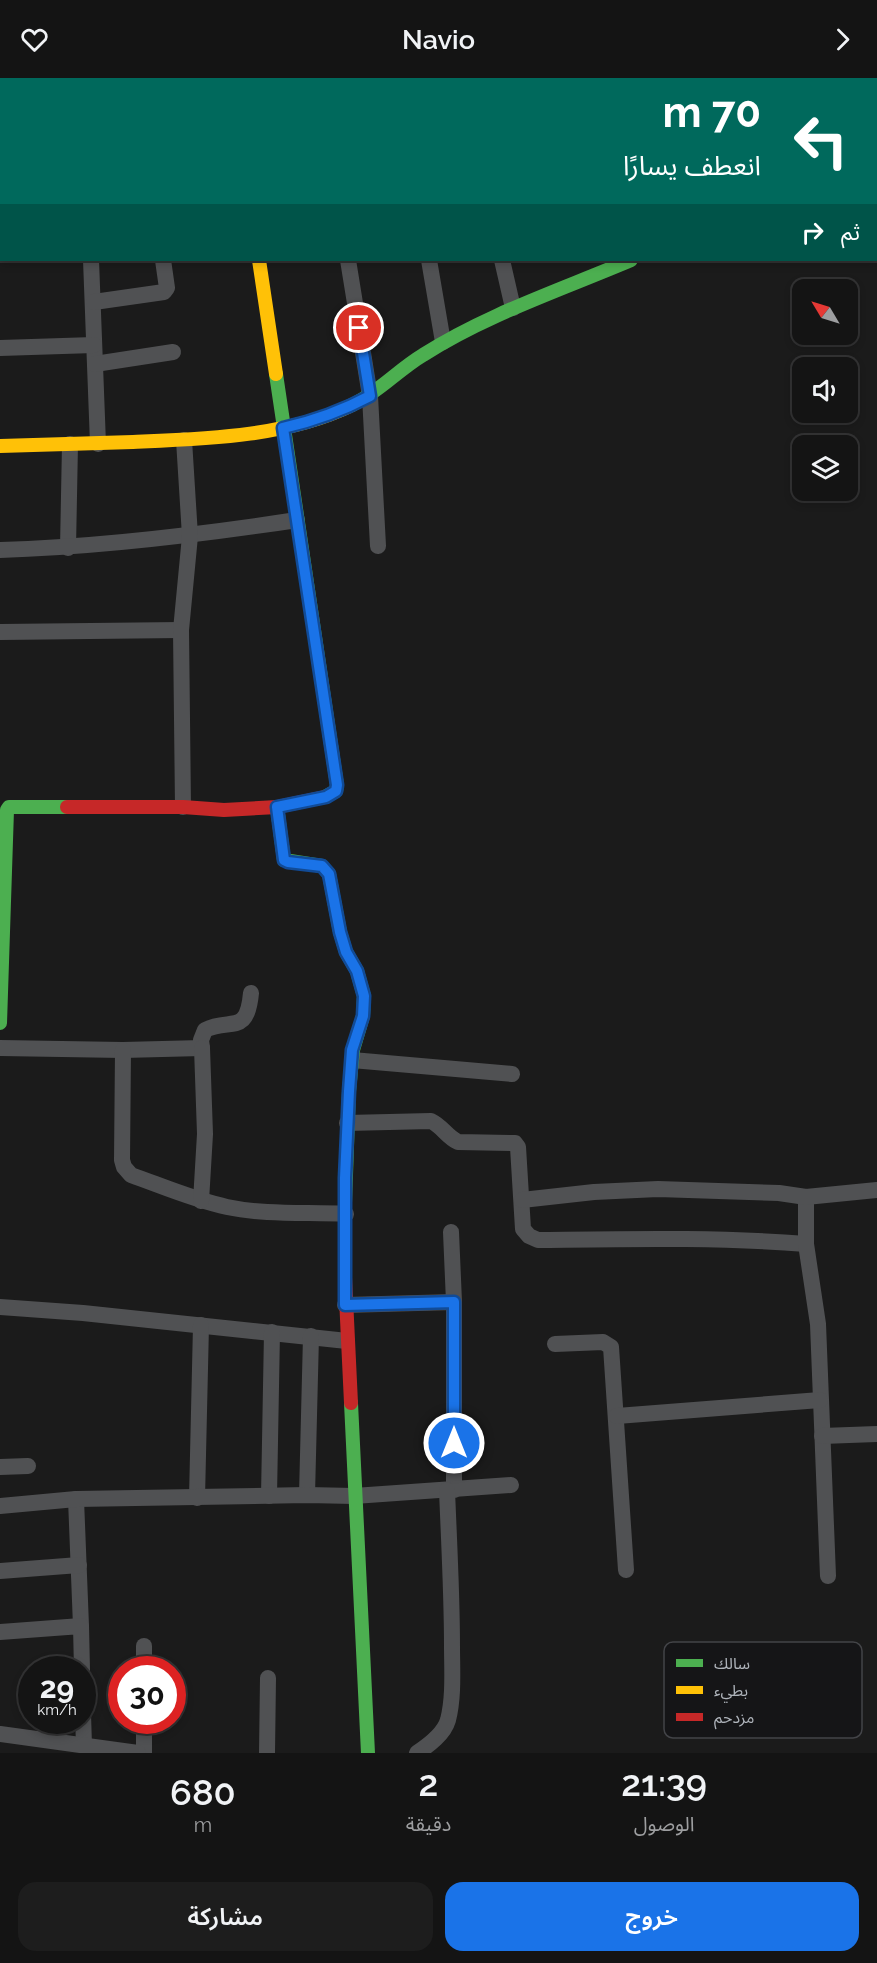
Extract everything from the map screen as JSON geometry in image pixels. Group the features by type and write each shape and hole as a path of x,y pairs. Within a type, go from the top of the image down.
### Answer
{"street":[{"path":"91,261 98,444"},
{"path":"94,302 164,292 166,288 163,261"},
{"path":"0,1023 8,808 183,807 225,810 277,807 326,797 336,791 337,785 259,261"},
{"path":"348,261 370,396 378,546"},
{"path":"429,261 443,342"},
{"path":"502,261 513,308"},
{"path":"0,446 184,440 249,434 315,420 344,410 370,396 396,374 443,342 513,308 629,261"},
{"path":"0,348 94,345"},
{"path":"95,364 172,352"},
{"path":"183,807 181,630 190,536 184,440"},
{"path":"68,548 70,444"},
{"path":"0,550 68,548 190,536 297,520"},
{"path":"0,632 181,630"},
{"path":"277,807 284,860 322,866 329,874 340,932 346,952 357,971 364,996 363,1016 352,1050 347,1123 345,1305 368,1753"},
{"path":"201,1201 205,1134 202,1035 205,1030 217,1026 233,1025 243,1018 250,1009 251,993"},
{"path":"0,1048 123,1050 202,1048"},
{"path":"123,1050 122,1160 124,1167 131,1175 201,1201 251,1210 346,1214"},
{"path":"352,1060 512,1074"},
{"path":"347,1123 431,1121 458,1142 513,1142 518,1147 523,1229 529,1236 538,1240 747,1239 806,1244"},
{"path":"522,1200 594,1192 691,1188 779,1193 806,1197 877,1190"},
{"path":"806,1197 806,1244 818,1324 828,1576"},
{"path":"417,1753 441,1733 448,1720 452,1667 450,1490 454,1302 451,1232"},
{"path":"345,1305 454,1302"},
{"path":"0,1307 347,1341"},
{"path":"197,1498 201,1325"},
{"path":"269,1496 272,1332"},
{"path":"307,1495 311,1336"},
{"path":"555,1344 603,1342 611,1347 626,1570"},
{"path":"617,1416 820,1400"},
{"path":"822,1436 877,1434"},
{"path":"0,1467 28,1466"},
{"path":"0,1506 76,1499 354,1496 511,1485"},
{"path":"76,1499 82,1656"},
{"path":"0,1571 79,1565"},
{"path":"0,1632 81,1626"},
{"path":"144,1647 144,1656"},
{"path":"267,1753 268,1678"},
{"path":"0,1734 138,1753"},
{"path":"84,1734 84,1746"},
{"path":"144,1734 144,1753"}],"traffic: fast":[{"path":"352,405 371,394 423,355 472,327 629,261"},
{"path":"276,374 337,785 336,791 325,797"},
{"path":"0,1023 7,810 9,807 67,807"},
{"path":"277,807 284,860 322,866 329,874 340,932 346,952 357,971 364,996 363,1016 353,1050 349,1091 345,1203"},
{"path":"351,1403 368,1753"}],"traffic: slow":[{"path":"259,261 276,374"},
{"path":"0,446 160,441 245,434 300,424 352,405"}],"traffic: jam":[{"path":"67,807 183,807 224,810 277,807 325,797"},
{"path":"345,1203 345,1277 351,1403"}],"route":[{"path":"359,328 370,396 344,410 283,428 337,785 334,794 326,797 277,807 284,860 322,866 329,874 340,932 346,952 357,971 364,996 363,1016 352,1050 349,1091 345,1178 345,1305 454,1302 454,1443"}]}
